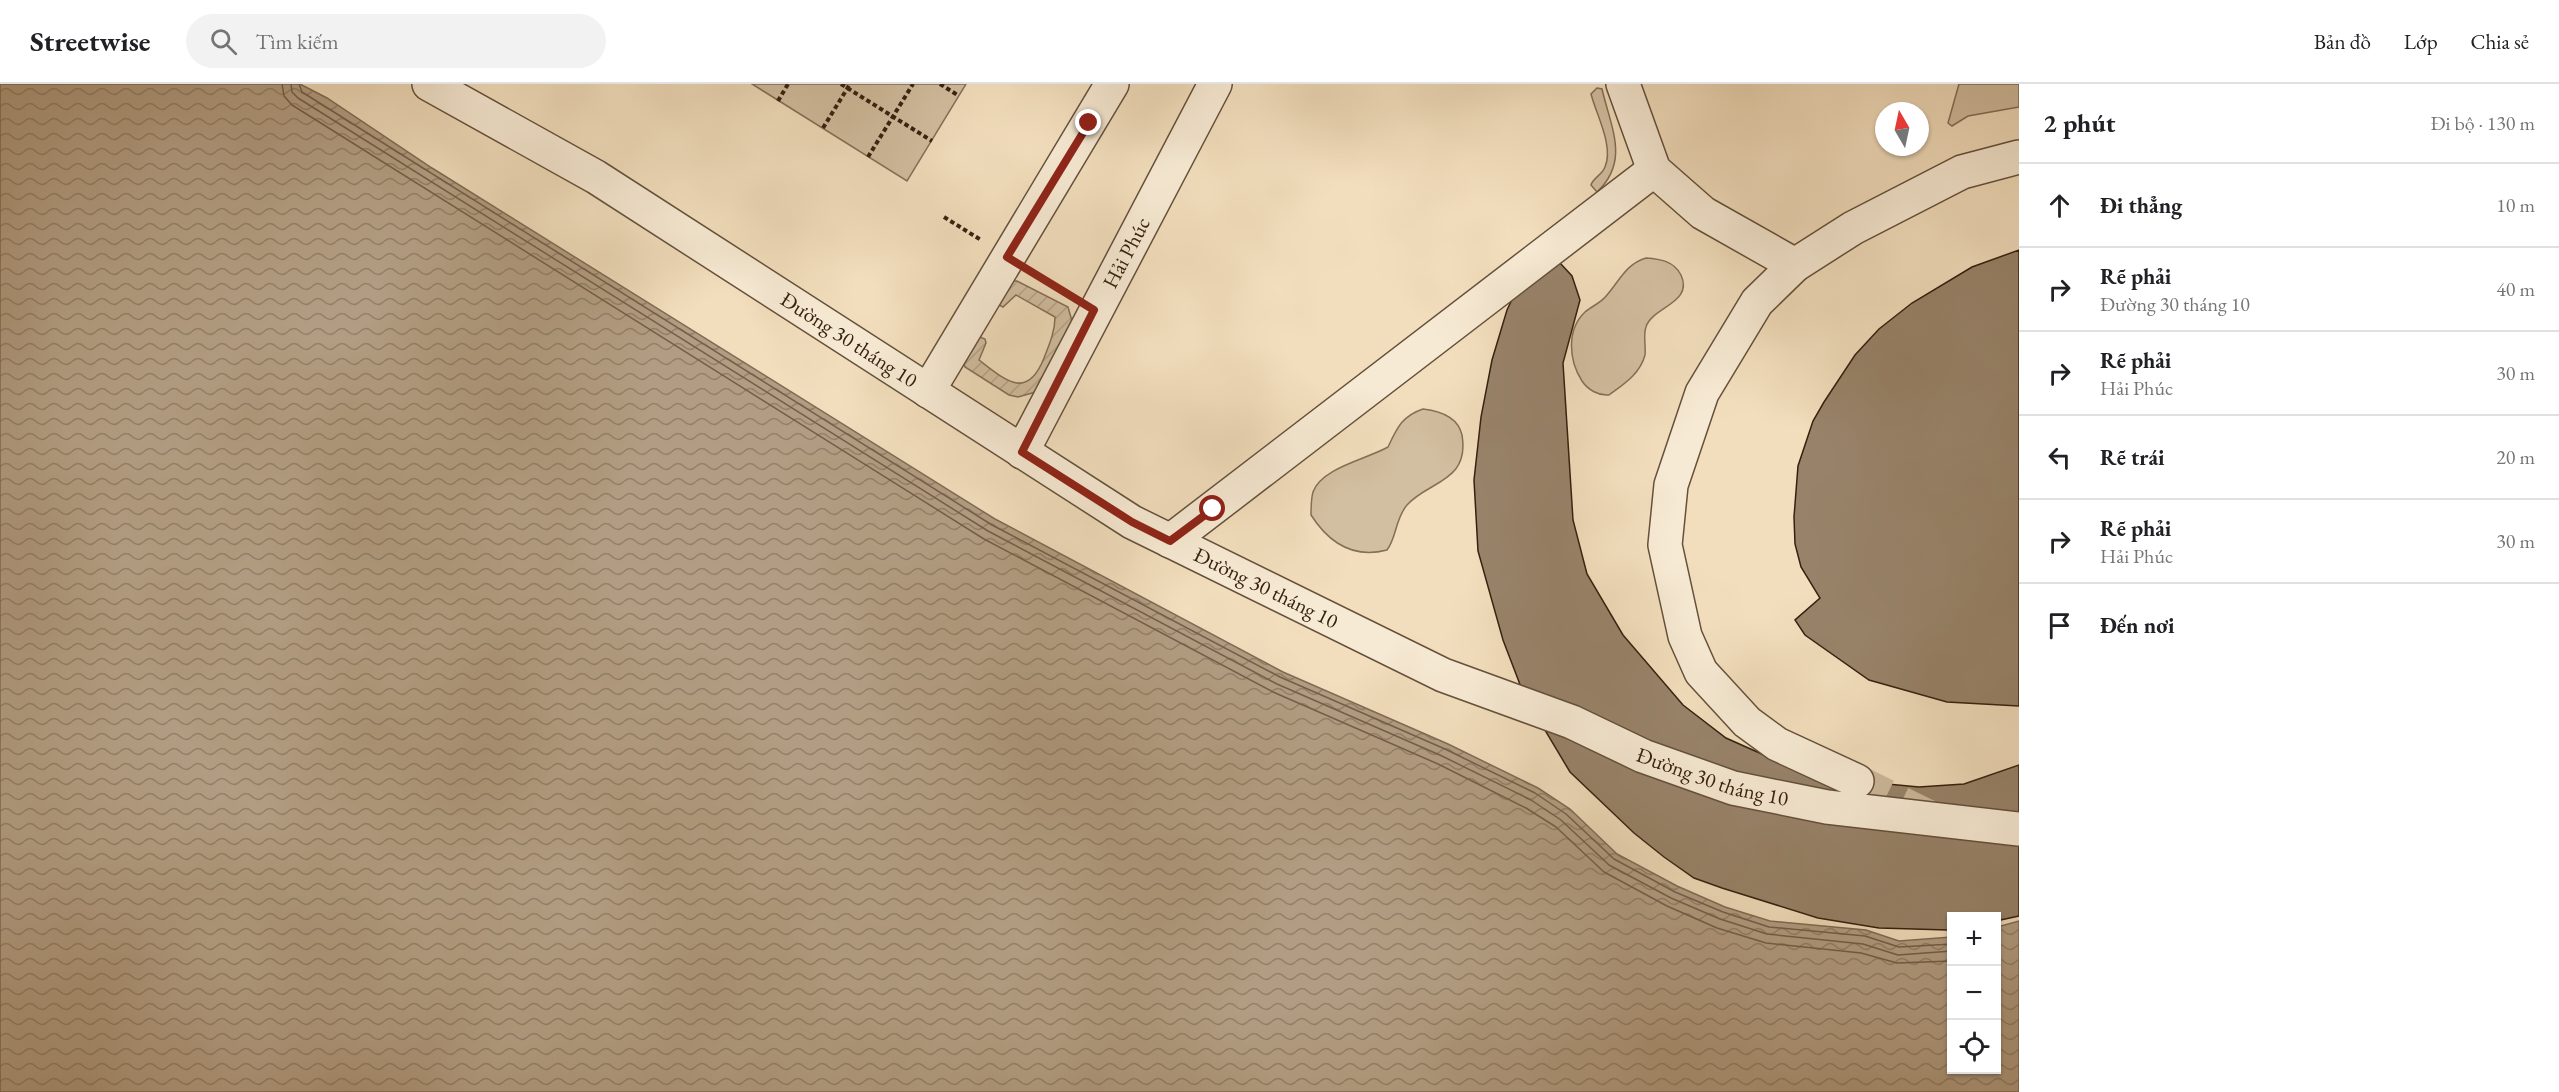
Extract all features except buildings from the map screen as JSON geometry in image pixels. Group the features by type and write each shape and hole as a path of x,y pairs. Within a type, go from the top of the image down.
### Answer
{"street":[{"name":"Đường 30 tháng 10","path":"429,84 596,177 1132,522 1443,675 1572,722 1643,756 1733,788 1827,807 2019,829"},
{"path":"928,391 1112,84"},
{"name":"Hải Phúc","path":"1022,452 1094,310 1215,84"},
{"path":"1623,84 1654,170 1703,213 1795,265"},
{"path":"1857,782 1777,744 1747,722 1701,672 1685,636 1665,546 1671,485 1702,393 1757,302 1795,265 1853,228 1962,172 2019,157"},
{"path":"1170,541 1654,170"}],"path":[{"path":"778,101 788,84"},
{"path":"841,84 849,86 932,141"},
{"path":"868,157 913,84"},
{"path":"940,84 959,96"},
{"path":"823,128 849,86"},
{"path":"944,217 1094,310"}],"shaded area":[{"path":"752,84 966,84 907,181"},
{"path":"1959,84 2019,84 2019,107 1968,116 1952,126 1948,123"},
{"path":"1597,88 1602,89 1610,117 1615,156 1613,168 1607,180 1597,192 1591,185 1605,167 1607,150 1591,94"},
{"path":"1646,258 1661,260 1675,267 1681,275 1682,292 1650,320 1645,330 1645,355 1635,373 1626,383 1609,395 1598,393 1584,384 1578,373 1572,355 1572,336 1579,319 1585,312 1605,298 1628,268"},
{"path":"1011,281 1017,281 1068,307 1072,321 1039,391 1018,397 1009,395 965,367 963,361 972,334 985,339 986,343 979,360 998,374 1015,383 1023,383 1037,371 1051,338 1055,317 1016,295 1003,307 997,304"},
{"path":"1423,409 1447,416 1460,429 1463,451 1454,471 1407,505 1400,516 1387,550 1363,552 1334,541 1311,515 1312,495 1318,484 1335,470 1388,447 1405,419"}],"water":[{"path":"0,84 300,84 327,98 432,168 995,519 1283,672 1448,744 1538,788 1570,809 1617,854 1677,886 1725,907 1770,921 1866,930 1899,941 1947,937 1947,1074 2001,1074 2001,926 2019,921 2019,1092 0,1092"}],"tunnel":[{"path":"1857,781 1932,818"}],"route":[{"path":"1089,123 1007,257 1094,310 1022,452 1132,522 1170,541 1213,509"}]}
